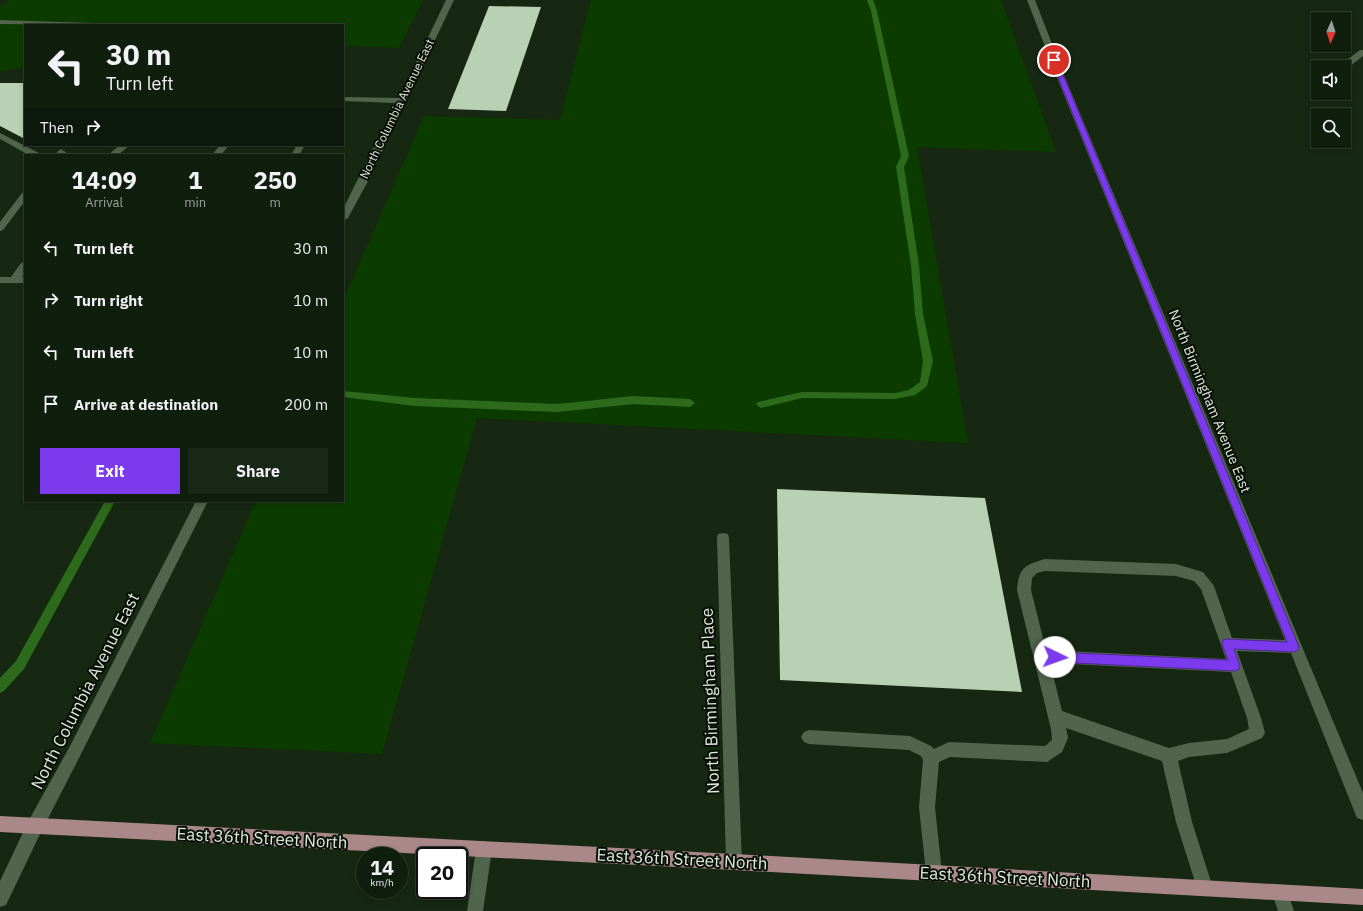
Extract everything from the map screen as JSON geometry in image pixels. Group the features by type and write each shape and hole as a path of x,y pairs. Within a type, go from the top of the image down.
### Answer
{"main road":[{"name":"East 36th Street North","path":"0,824 734,862 1363,897"}],"street":[{"name":"North Columbia Avenue East","path":"344,216 362,183 450,0"},
{"name":"North Birmingham Avenue East","path":"1031,0 1060,75 1363,812"},
{"path":"0,22 61,24"},
{"path":"1351,61 1363,52"},
{"path":"344,99 401,101"},
{"path":"0,136 34,154"},
{"path":"113,154 125,146"},
{"path":"217,154 225,146"},
{"path":"0,228 24,196"},
{"path":"0,280 20,280 24,268"},
{"name":"North Columbia Avenue East","path":"0,898 35,826 78,746 201,502"},
{"name":"North Birmingham Place","path":"723,538 734,862"},
{"path":"931,758 949,749 1047,754 1057,749 1061,740 1024,590 1025,576 1033,568 1045,565 1176,570 1198,576 1207,586 1254,718 1257,733 1227,746 1188,750 1169,756 1135,743 1066,721 1056,716"},
{"path":"1227,644 1294,647"},
{"path":"1040,656 1235,666"},
{"path":"809,737 910,743 926,752 931,758 931,772 926,807 934,873"},
{"path":"1169,756 1184,822 1205,888"},
{"path":"475,911 484,850"},
{"path":"1280,893 1286,911"}],"green space":[{"path":"8,0 423,0 399,48 344,46 344,24 24,24 24,68 0,71 0,7"},
{"path":"591,0 1001,0 1056,152 917,147 968,443 477,418 382,754 150,743 256,502 344,502 344,299 424,116 560,120"}],"building":[{"path":"489,6 541,7 506,111 448,109"},
{"path":"0,83 24,83 24,138 0,126"},
{"path":"777,489 985,498 1022,692 780,680"}],"waterway":[{"path":"761,404 802,395 895,396 912,393 924,384 928,361 919,314 915,265 900,167 905,156 874,11 870,0"},
{"path":"344,394 415,402 558,408 633,400 690,403"},
{"path":"0,687 20,665 109,502"}],"route":[{"path":"1054,60 1294,647 1227,644 1235,666 1055,657"}]}
